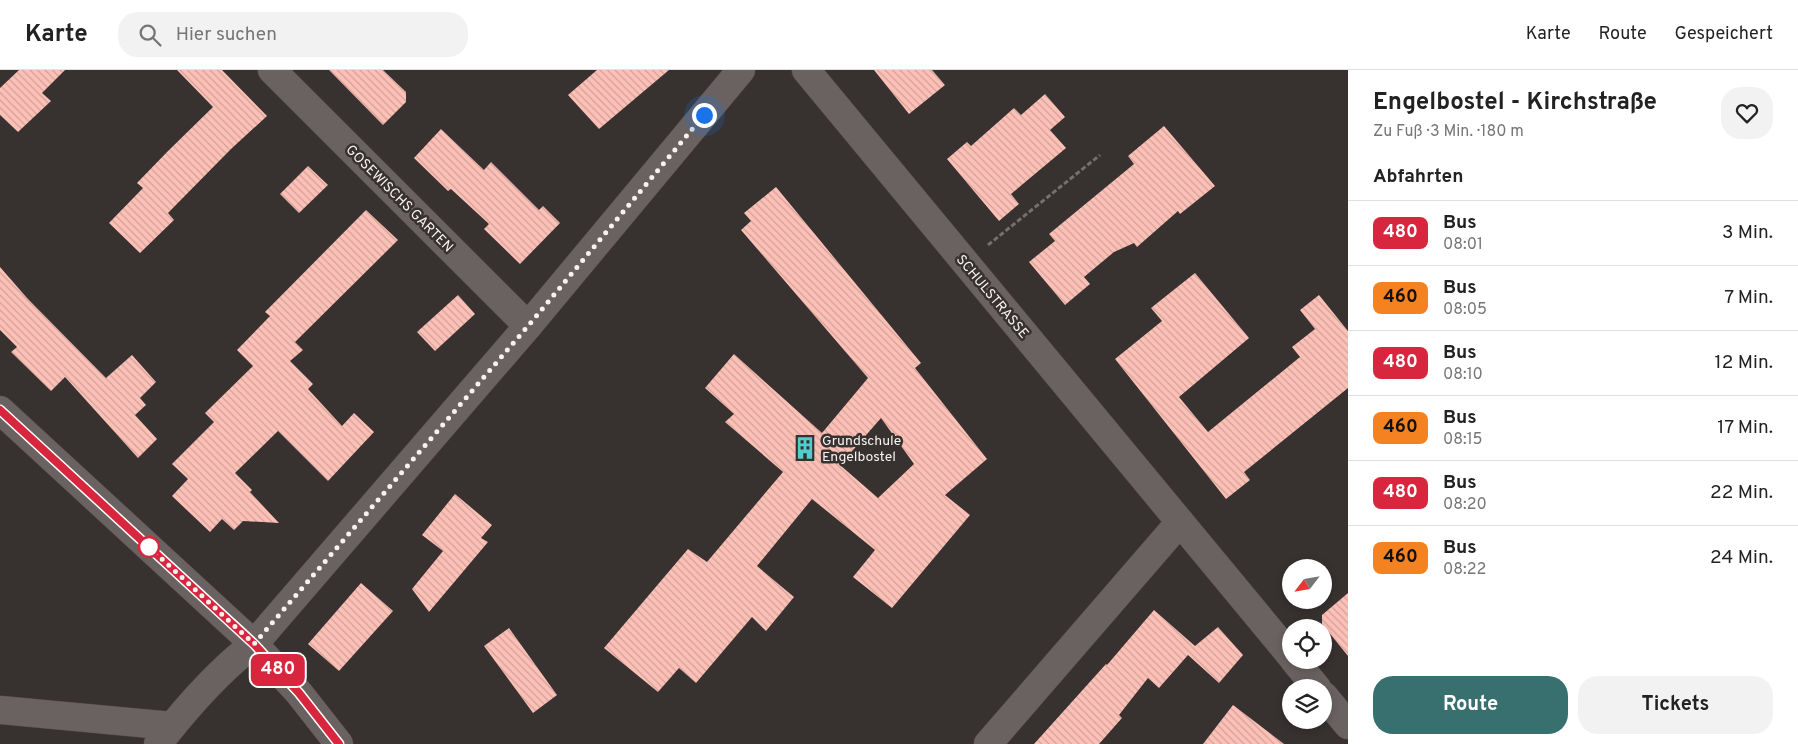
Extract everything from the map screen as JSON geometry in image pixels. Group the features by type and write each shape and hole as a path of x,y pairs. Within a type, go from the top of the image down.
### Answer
{"street":[{"name":"GOSEWISCHS GARTEN","path":"272,70 528,326"},
{"path":"0,710 165,735 233,660 254,644 528,326 742,70"},
{"name":"SCHULSTRASSE","path":"806,70 1282,645"},
{"path":"0,410 254,644 299,693 339,744"},
{"path":"988,744 1180,522"},
{"path":"1301,669 1310,679"},
{"path":"1332,706 1348,725"}],"path":[{"path":"966,263 1100,156"}],"building":[{"path":"19,70 65,70 42,93 51,101 18,132 0,115 0,88"},
{"path":"177,70 222,70 267,116 231,149 168,213 174,220 140,253 109,223 143,188 137,183 213,107"},
{"path":"329,70 383,70 406,92 406,102 383,125"},
{"path":"597,70 669,70 599,129 568,95"},
{"path":"874,70 932,70 945,85 909,114"},
{"path":"1045,94 1065,117 1050,130 1066,148 1011,194 1019,204 999,221 947,159 967,142 971,146 1014,108 1021,115"},
{"path":"1164,126 1215,186 1180,214 1178,211 1137,247 1134,243 1114,252 1084,277 1090,284 1065,305 1029,262 1055,241 1049,234 1134,164 1128,156"},
{"path":"441,129 484,170 491,162 539,210 543,206 560,223 520,264 484,229 489,224 451,189 448,191 414,158"},
{"path":"308,166 328,185 299,213 280,194"},
{"name":"Grundschule Engelbostel","path":"776,187 921,363 915,368 987,459 945,495 970,515 892,608 853,577 875,550 812,499 757,566 794,597 766,631 752,617 696,683 679,668 658,692 604,648 688,549 707,562 783,472 725,422 734,414 705,388 734,354 822,433 868,378 741,230 751,221 744,213","holes":["881,418 914,464 878,498 840,465"]},
{"path":"366,210 398,240 295,342 303,350 290,361 313,384 308,389 342,426 354,413 374,432 328,481 278,431 235,473 252,490 250,492 279,523 243,521 234,530 222,519 210,532 172,496 188,479 172,464 214,422 205,413 253,366 237,350 270,316 265,312"},
{"path":"0,267 27,298 106,378 132,355 156,382 140,398 146,405 135,415 157,439 138,458 65,377 51,391 11,352 17,347 0,330"},
{"path":"1195,273 1249,338 1179,397 1208,432 1300,357 1292,347 1315,329 1300,310 1319,295 1348,331 1348,388 1244,472 1250,480 1226,499 1115,359 1162,321 1151,308"},
{"path":"458,295 475,314 435,351 417,332"},
{"path":"455,494 492,525 481,538 488,542 429,612 412,589 443,551 422,535"},
{"path":"361,583 393,611 339,671 308,644"},
{"path":"1348,593 1348,656 1332,636 1332,619 1322,619 1322,615 1332,609 1332,607"},
{"path":"1154,610 1195,646 1218,627 1243,655 1219,683 1188,655 1159,688 1148,678 1119,715 1122,718 1099,744 1034,744 1107,665"},
{"path":"509,628 557,695 533,713 484,646"},
{"path":"1233,705 1284,744 1203,744"}],"bus line":[{"name":"480","path":"0,410 254,644 299,693 339,744"}],"place":[{"name":"Grundschule Engelbostel","path":"805,448"}],"route":[{"path":"149,547 254,644 528,326 704,115"}]}
